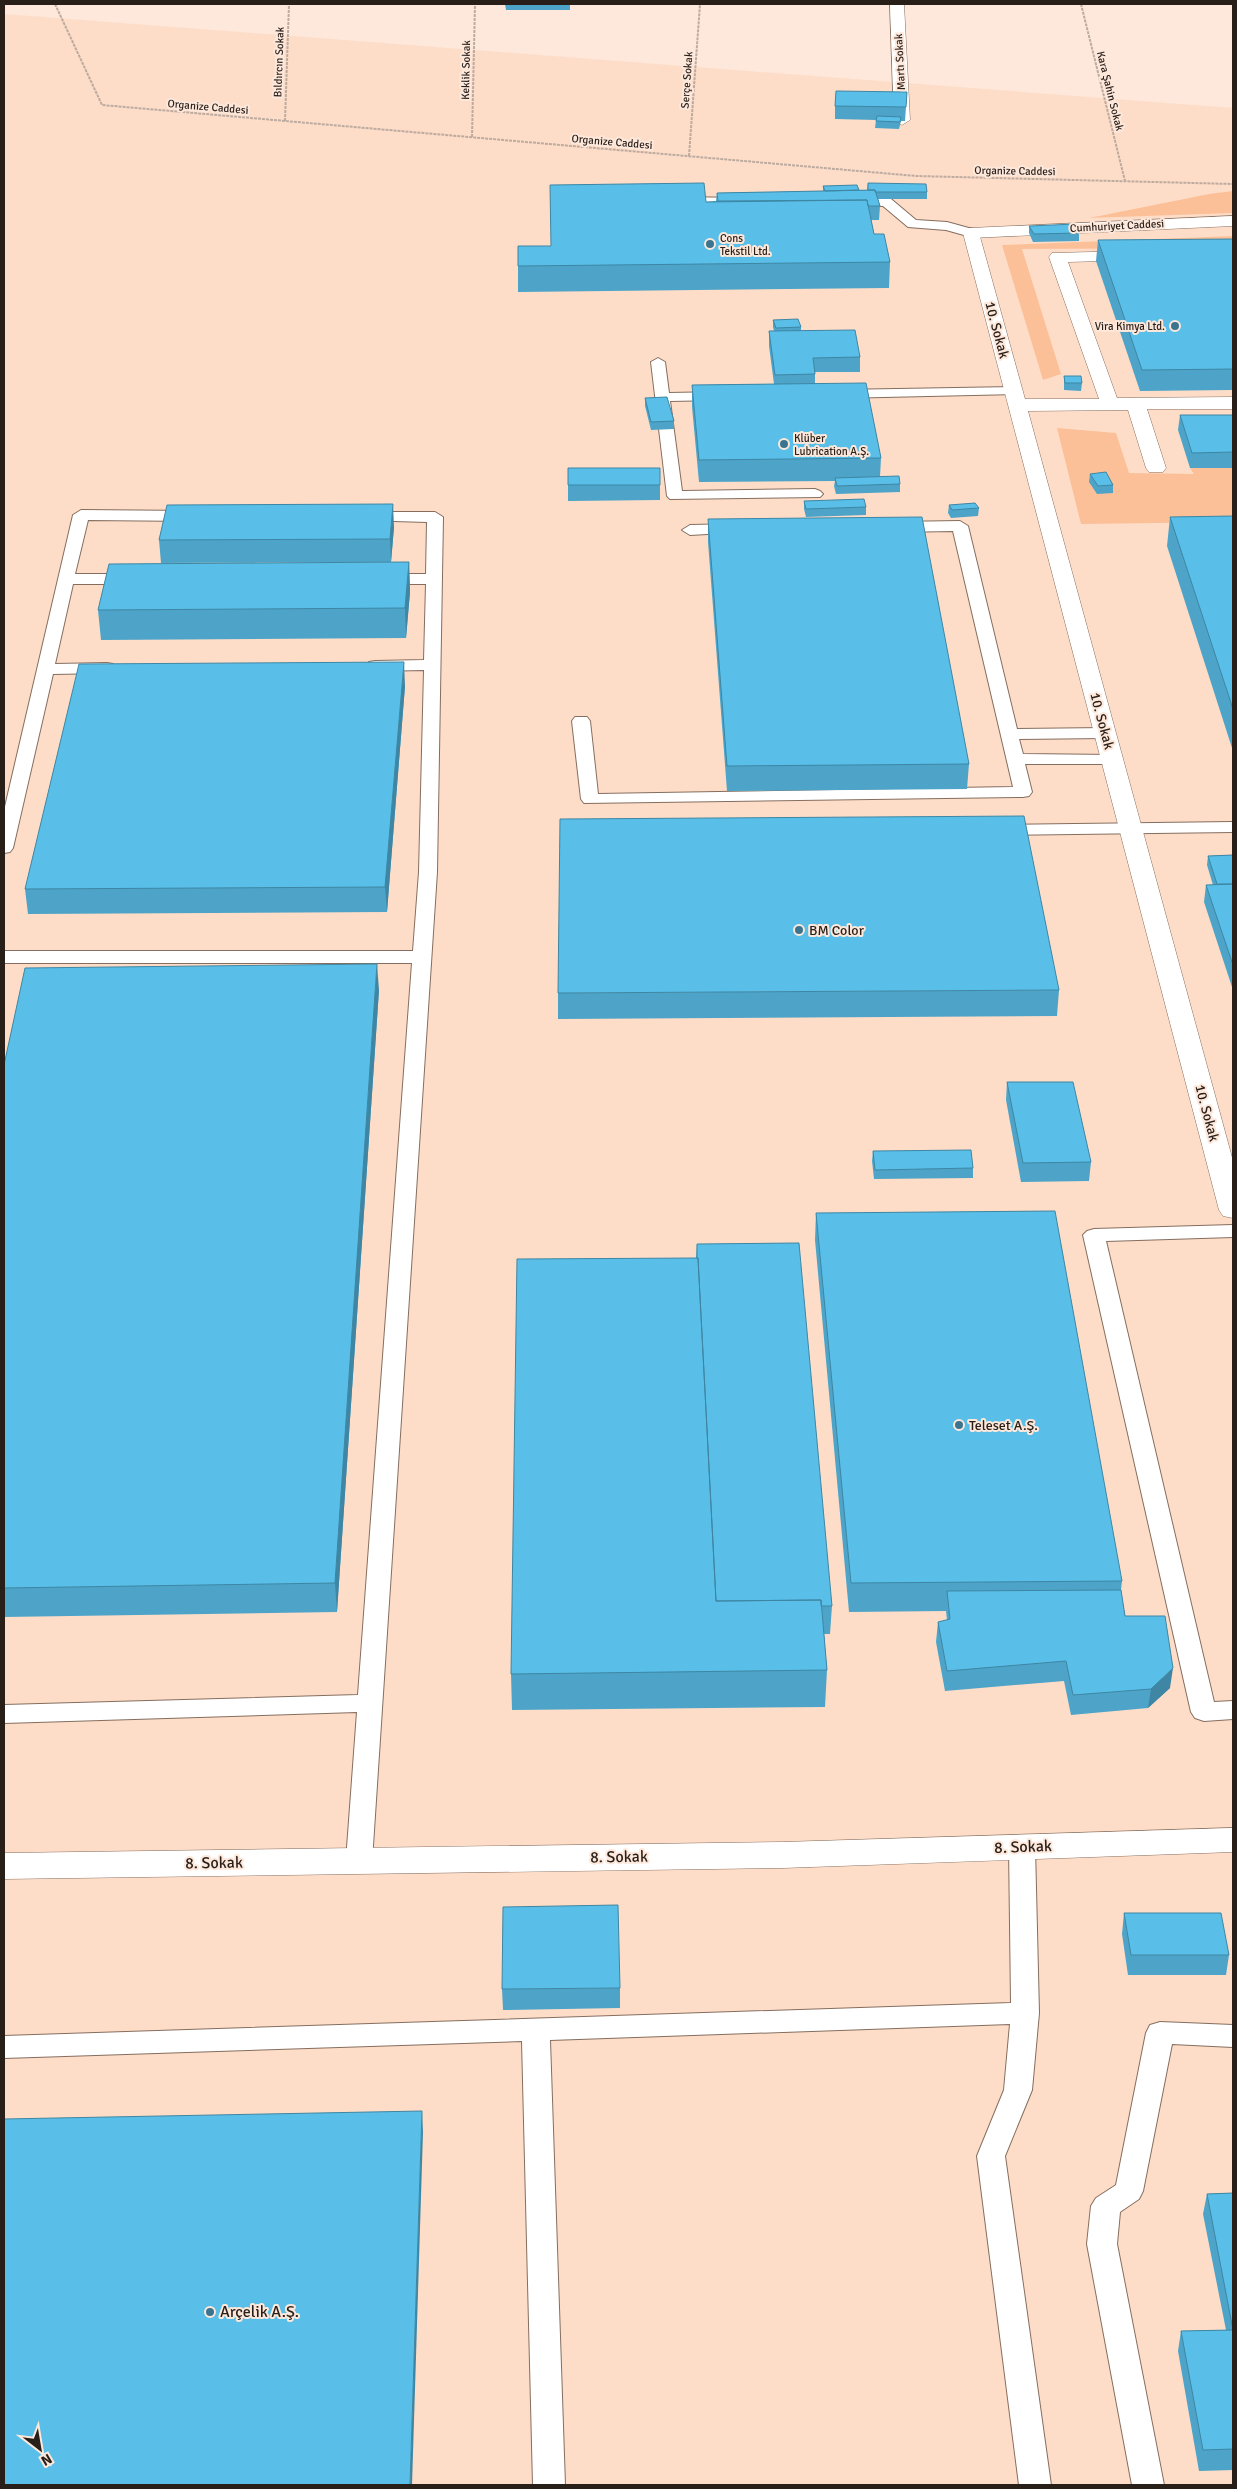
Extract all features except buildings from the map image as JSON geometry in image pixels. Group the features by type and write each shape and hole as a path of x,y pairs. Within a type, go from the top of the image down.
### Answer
{"street":[{"name":"Martı Sokak","path":"897,4 902,120"},
{"name":"Cumhuriyet Caddesi","path":"971,233 1233,221"},
{"name":"10. Sokak","path":"971,233 1233,1210"},
{"path":"1110,404 1058,257 1146,256"},
{"path":"1016,398 1110,404 1233,403"},
{"path":"1136,404 1156,468"},
{"name":"8. Sokak","path":"4,1866 783,1855 1233,1840"}],"lane":[{"path":"666,200 759,203"},
{"path":"836,202 886,202 913,224 947,226 971,233"},
{"path":"658,362 675,496 815,494"},
{"path":"829,394 1016,398"},
{"path":"662,397 731,396"},
{"path":"4,848 81,515 209,516"},
{"path":"346,517 435,517 428,872 359,1861"},
{"path":"581,721 590,798 1023,792 960,526 883,527"},
{"path":"690,530 757,529"},
{"path":"364,578 434,578"},
{"path":"66,579 146,579"},
{"path":"363,666 432,665"},
{"path":"45,669 125,668"},
{"path":"1010,734 1105,733"},
{"path":"1015,759 1113,760"},
{"path":"983,830 1233,827"},
{"path":"4,957 422,957"},
{"path":"1233,1231 1094,1235 1204,1712 1233,1710"},
{"path":"4,1714 370,1703"},
{"path":"1022,1847 1025,2013 1018,2090 998,2134 991,2156 1035,2485"},
{"path":"4,2047 1025,2013"},
{"path":"536,2029 549,2485"},
{"path":"1148,2485 1102,2244 1106,2206 1129,2191 1160,2033 1233,2036"}],"path":[{"name":"Organize Caddesi","path":"55,4 102,105 916,176 1233,184"},
{"name":"Bıldırcın Sokak","path":"285,121 289,4"},
{"name":"Keklik Sokak","path":"472,138 475,4"},
{"name":"Serçe Sokak","path":"689,156 700,4"},
{"name":"Kara Şahin Sokak","path":"1080,4 1125,181"}],"shaded area":[{"path":"4,14 1233,108 1233,2485 4,2485"},
{"path":"1233,191 1233,213 1089,218 1209,194"},
{"path":"1233,236 1233,248 1022,249 1061,374 1043,380 1002,245"},
{"path":"1057,428 1116,433 1129,473 1194,474 1190,468 1233,468 1233,522 1081,524"}],"place":[{"name":"Cons Tekstil Ltd.","path":"710,244"},
{"name":"Vira Kimya Ltd.","path":"1175,326"},
{"name":"Klüber Lubrication A.Ş.","path":"784,444"},
{"name":"BM Color","path":"799,930"},
{"name":"Teleset A.Ş.","path":"959,1425"},
{"name":"Arçelik A.Ş.","path":"210,2312"}]}
